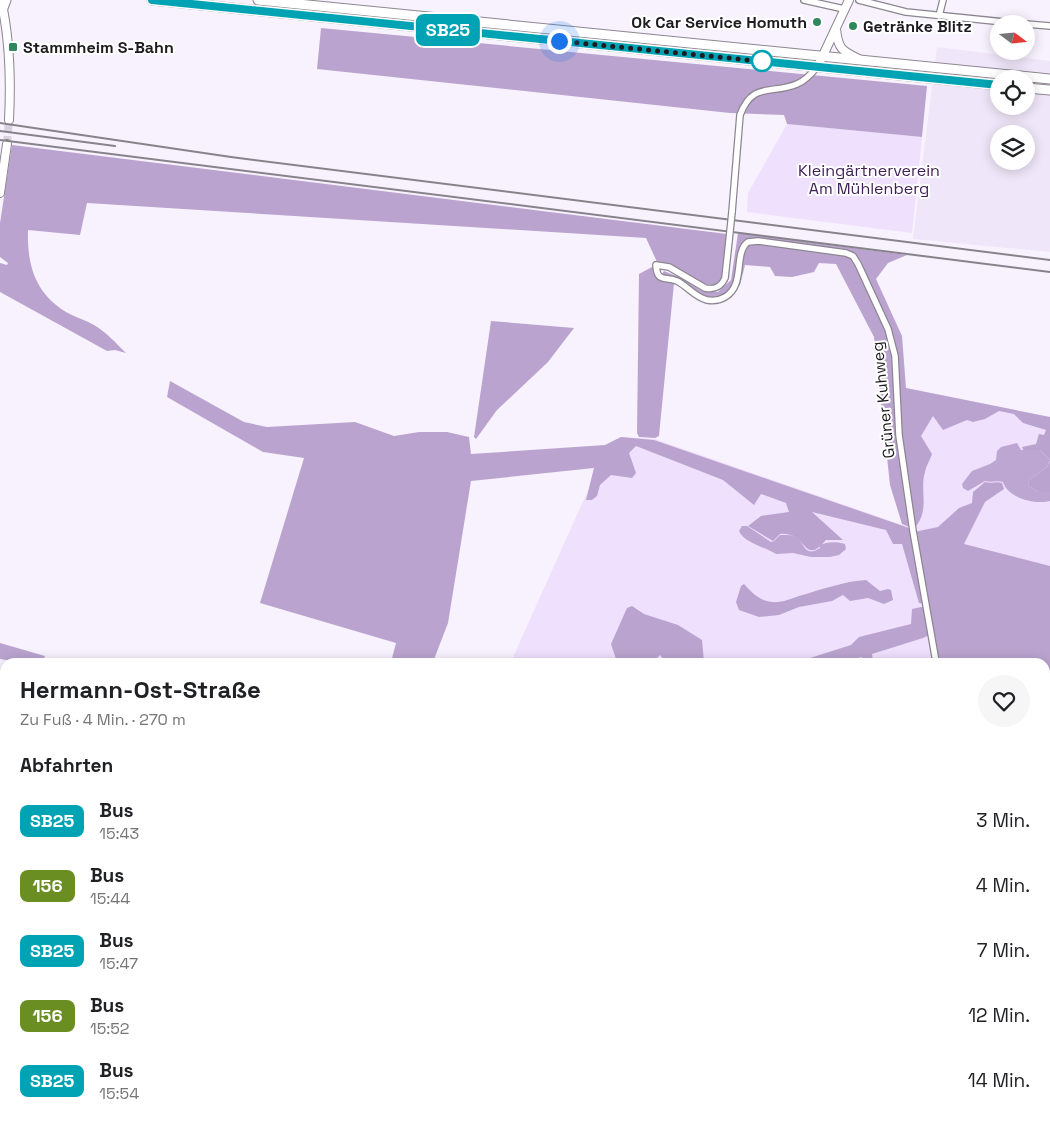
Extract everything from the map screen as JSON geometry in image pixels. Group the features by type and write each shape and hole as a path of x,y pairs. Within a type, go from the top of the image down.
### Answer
{"main road":[{"path":"152,0 990,84"},
{"path":"258,0 1050,79"},
{"path":"818,66 849,0"},
{"path":"3,3 3,30 10,71 9,120"},
{"path":"836,27 840,48 859,60"},
{"path":"1035,89 1050,90"},
{"path":"0,194 7,144"}],"street":[{"path":"804,0 844,9"},
{"path":"859,0 895,10 990,21"},
{"path":"939,16 943,0"},
{"path":"1035,25 1050,26"},
{"name":"Grüner Kuhweg","path":"818,66 798,84 754,94 745,102 740,115 725,278 722,284 712,289 705,288 664,266 656,265 658,274 663,279 677,281 702,298 714,300 726,297 735,288 743,248 748,242 758,241 846,253 853,256 885,321 895,356 899,435 935,658"}],"shaded area":[{"path":"321,28 927,86 922,137 787,124 784,115 730,113 317,69"},
{"path":"937,47 990,54 990,60 1035,59 1050,61 1050,252 913,239"},
{"path":"12,145 727,234 725,270 721,283 711,285 701,282 677,269 657,262 646,238 87,203 80,235 28,230 29,255 35,277 47,296 66,312 98,328 126,353 115,350 107,351 0,292 0,263 7,265 8,263 0,257 0,223"},
{"path":"738,233 907,255 888,263 876,279 902,336 906,388 1050,417 1050,460 1040,450 1024,452 1022,447 1036,444 1039,434 1044,435 1046,430 1023,423 1014,414 999,411 985,419 973,422 967,420 943,430 933,416 921,436 932,454 924,479 922,514 914,529 902,524 890,485 874,337 836,264 819,263 814,272 792,277 775,276 770,267 745,265 740,285 725,294 712,298 707,298 661,276 664,271 681,278 702,291 718,292 731,280"},
{"path":"652,267 658,279 674,283 659,436 655,438 639,437 637,433 639,274"},
{"path":"491,321 574,328 548,362 497,410 476,439 474,437"},
{"path":"170,381 244,422 267,427 355,422 394,436 419,432 447,432 469,437 471,454 605,445 621,437 654,440 912,529 925,604 919,603 902,544 893,544 886,530 812,512 843,540 826,540 814,550 810,550 798,539 787,534 780,534 773,541 748,526 761,516 789,512 786,503 761,494 754,505 723,480 636,446 629,453 636,473 632,478 611,475 600,485 597,496 592,500 586,500 594,468 471,481 448,623 435,658 392,658 396,643 260,603 304,458 263,452 167,397"},
{"path":"1017,443 1021,450 1040,450 1050,460 1047,467 1028,481 1029,486 1039,492 1050,492 1050,501 1037,502 1023,499 1010,492 1001,481 985,481 968,491 963,488 962,484 972,471 996,460 997,451 1001,447"},
{"path":"1050,461 1050,492 1039,492 1029,486 1028,481 1047,467"},
{"path":"985,482 1002,483 1004,489 985,502 964,544 1050,566 1050,658 937,658 914,532 938,527 959,508 972,503 973,492"},
{"path":"742,526 747,526 771,542 780,535 793,536 811,552 820,548 819,545 832,542 845,544 846,549 839,555 830,557 811,557 793,553 776,554 745,539 739,531"},
{"path":"866,580 880,591 891,590 893,600 884,604 868,598 850,601 843,595 832,601 799,607 779,615 759,617 739,610 736,602 741,586 744,584 760,598 775,602 841,584"},
{"path":"632,606 644,614 678,625 702,640 704,658 663,658 660,655 657,658 616,658 611,644 627,608"},
{"path":"926,606 931,634 872,654 872,658 810,658 851,645 859,637 911,624 912,609"},
{"path":"0,643 45,656 44,658 0,658"}],"green space":[{"name":"Kleingärtnerverein Am Mühlenberg","path":"787,124 922,137 912,233 747,212 748,193"},
{"path":"906,388 1050,417 1050,658 514,658 589,488 594,468 605,445 621,437 655,439 914,529"}],"tunnel":[{"path":"7,144 9,120"}],"railway":[{"path":"0,123 231,157 1050,260"},
{"path":"0,131 115,146"},
{"path":"0,140 1050,272"}],"bus line":[{"name":"SB25","path":"152,0 990,84"}],"place":[{"name":"Ok Car Service Homuth","path":"817,22"},
{"name":"Getränke Blitz","path":"853,26"},
{"name":"Stammheim S-Bahn","path":"13,47"}],"route":[{"path":"559,41 768,62 762,61"}]}
